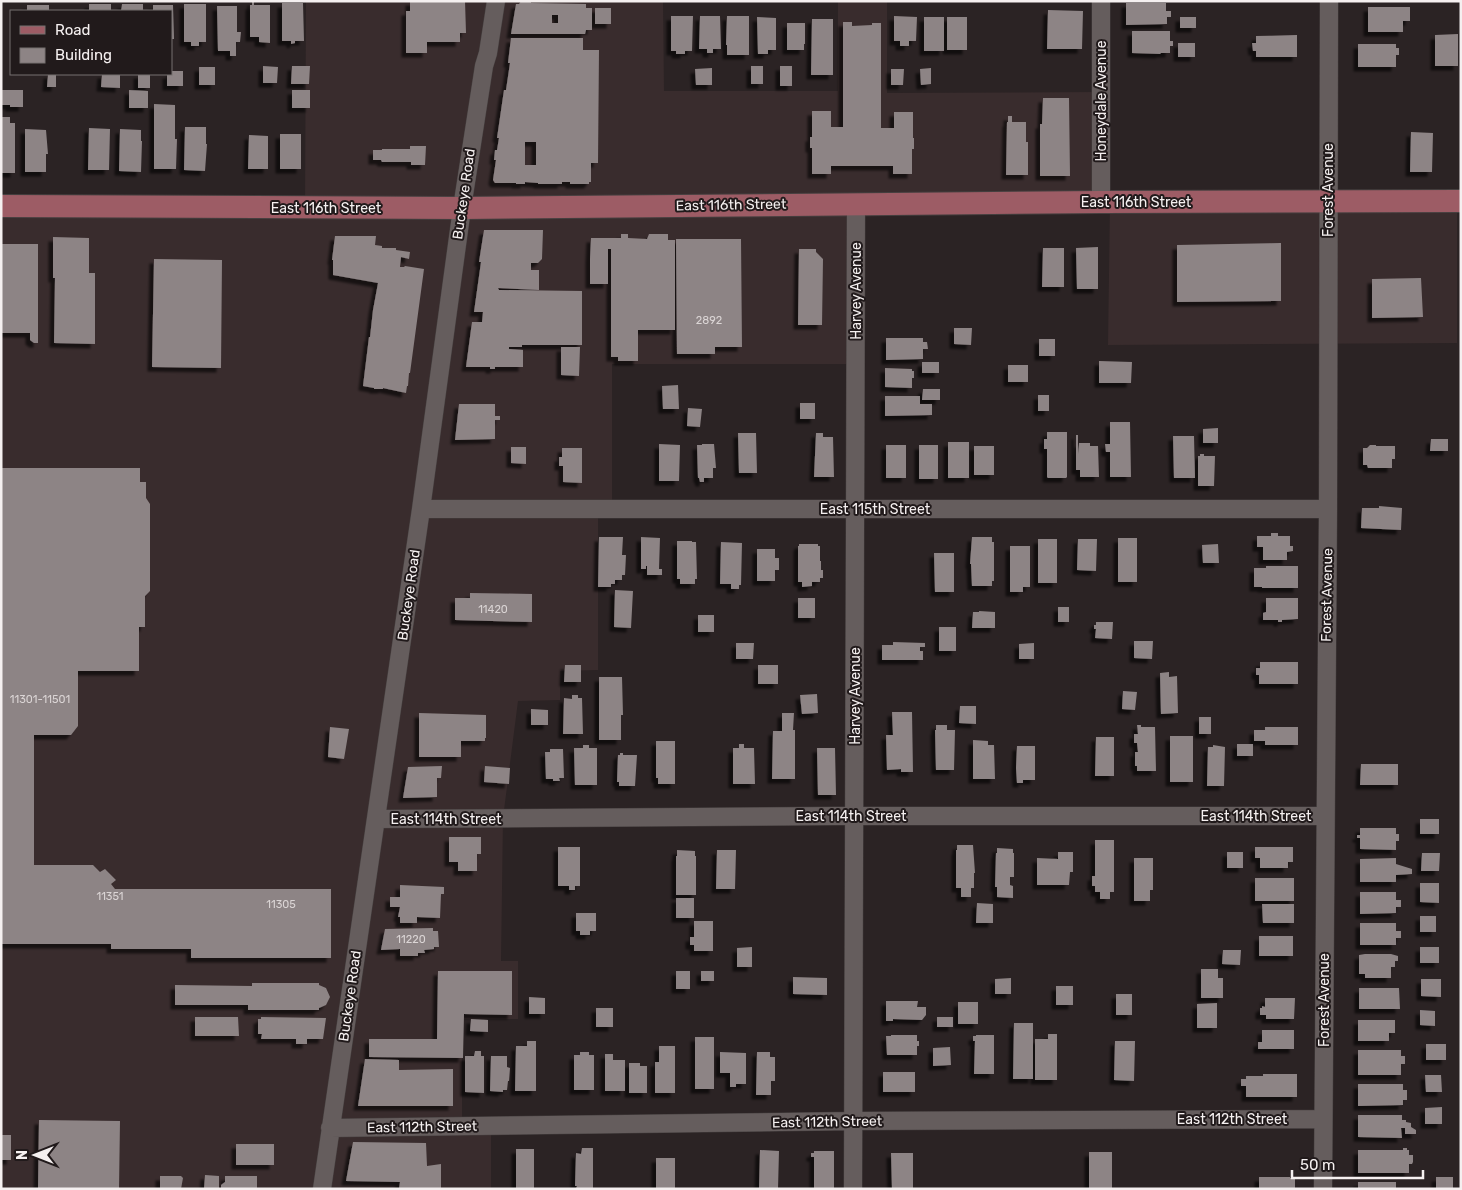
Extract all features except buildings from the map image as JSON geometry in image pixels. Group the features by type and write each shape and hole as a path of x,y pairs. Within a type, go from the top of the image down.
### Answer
{"main road":[{"name":"East 116th Street","path":"1,206 462,208 1101,202 1461,202"}],"street":[{"name":"Buckeye Road","path":"322,1189 421,509 462,208 496,1"},
{"name":"Honeydale Avenue","path":"1101,1 1101,202"},
{"name":"Forest Avenue","path":"1323,1189 1328,510 1329,1"},
{"name":"Harvey Avenue","path":"853,1189 856,204"},
{"name":"East 115th Street","path":"421,509 1328,510"},
{"name":"East 114th Street","path":"376,819 1325,816"},
{"name":"East 112th Street","path":"330,1128 854,1121 1323,1119"}],"shaded area":[{"path":"306,1 663,1 664,91 838,91 838,1 887,1 887,93 1101,92 1101,202 856,204 856,364 612,364 612,509 598,509 598,670 560,671 560,700 518,701 503,818 501,961 518,961 518,1019 462,1019 462,1126 491,1126 491,1189 1,1189 1,206 305,208"},
{"path":"1457,201 1457,343 1108,345 1110,202"}]}
